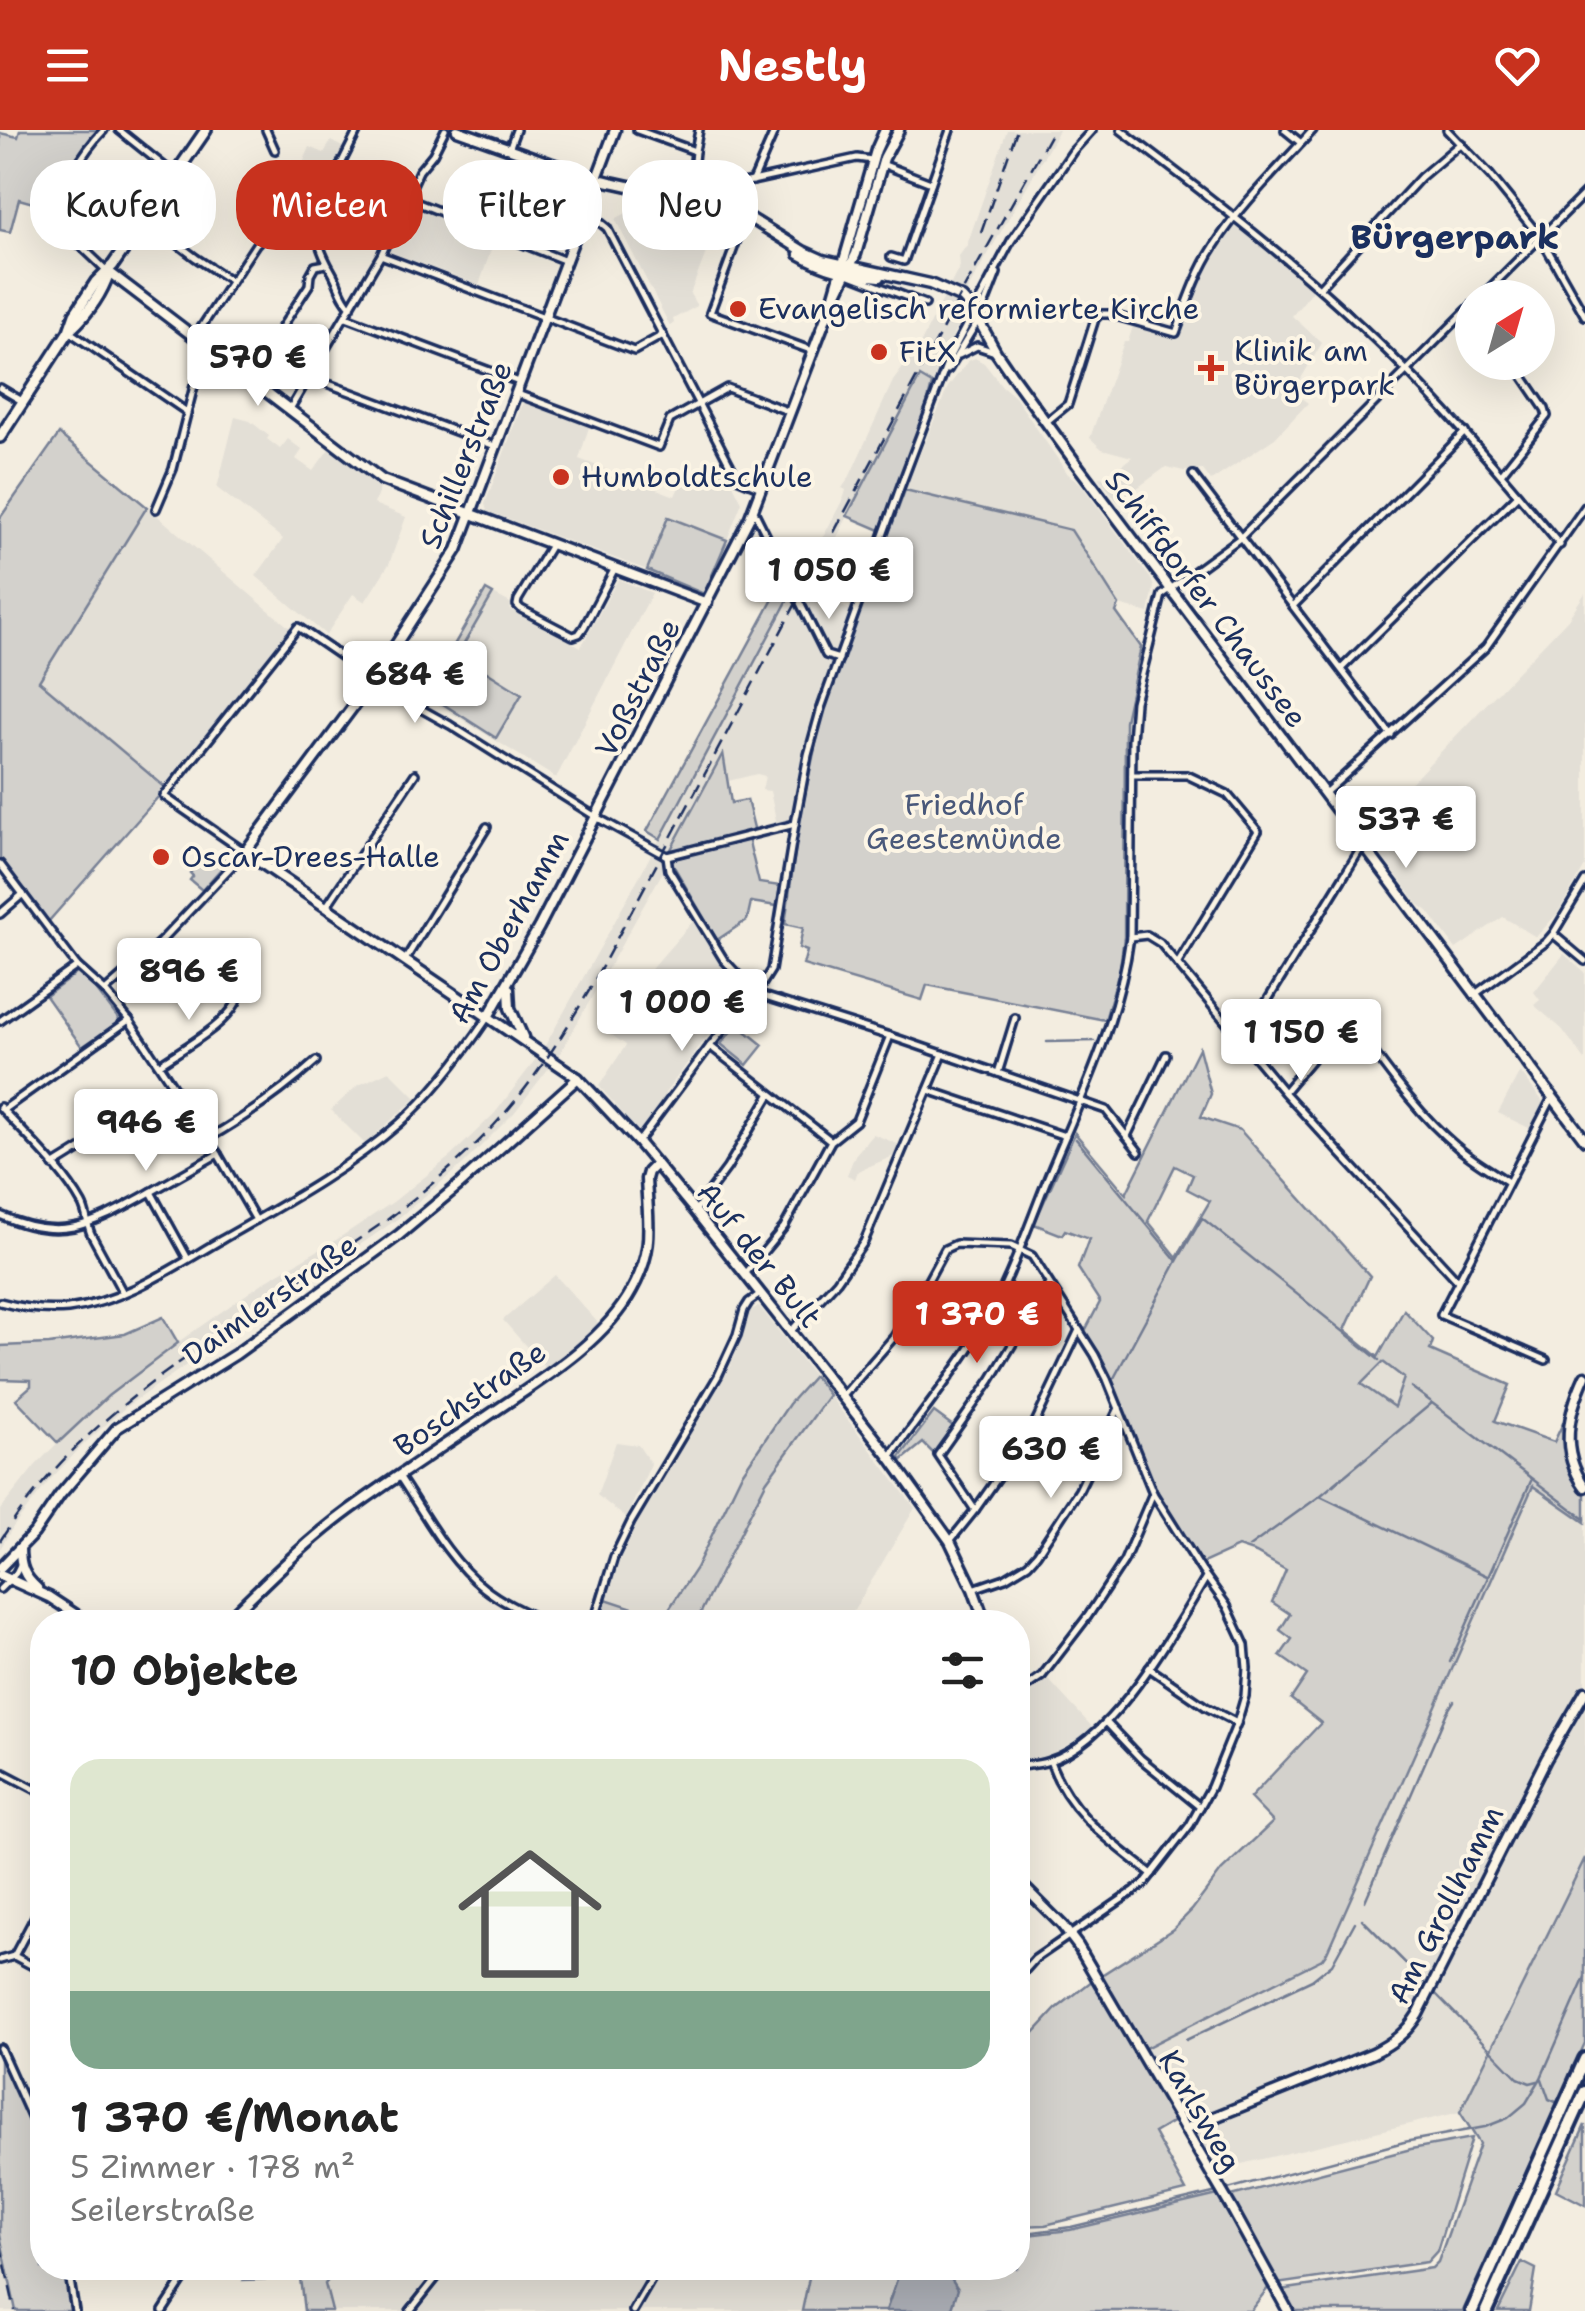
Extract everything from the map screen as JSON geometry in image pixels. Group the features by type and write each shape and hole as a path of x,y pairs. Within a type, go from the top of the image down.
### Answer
{"highway":[{"path":"1472,2311 1585,2059"},
{"path":"1486,2311 1585,2092"}],"main road":[{"path":"185,160 206,130"},
{"path":"0,437 69,330 102,290 124,250"}],"street":[{"path":"104,130 78,165 54,218 109,272 382,480 707,603"},
{"path":"119,130 157,160"},
{"path":"266,130 275,150"},
{"path":"344,160 358,130"},
{"path":"423,166 446,130"},
{"path":"457,130 540,160"},
{"path":"509,149 516,130"},
{"name":"Schillerstraße","path":"602,167 616,130"},
{"path":"637,130 694,151"},
{"path":"694,160 700,130"},
{"path":"758,166 775,130"},
{"path":"878,162 885,130"},
{"path":"878,162 899,130"},
{"path":"890,257 904,261 950,130"},
{"path":"638,1142 771,970 808,755 950,356 1002,258 1073,151 1092,130"},
{"path":"1121,130 1236,217 1319,287 1407,370 1560,545"},
{"path":"1285,130 1301,144"},
{"path":"1046,422 1068,404 1100,314 1176,332 1214,246 1313,130"},
{"path":"1447,130 1541,238 1585,316"},
{"path":"1319,287 1420,177 1461,143"},
{"path":"526,160 528,156"},
{"path":"758,179 857,158 878,162 930,183"},
{"name":"Voßstraße","path":"596,817 753,509 845,270 878,162"},
{"path":"1498,280 1585,194"},
{"path":"602,224 737,478 761,488"},
{"path":"758,225 802,251 925,304"},
{"path":"185,250 231,280"},
{"path":"195,337 251,250"},
{"path":"322,250 350,307"},
{"path":"290,410 384,250"},
{"path":"537,250 566,261"},
{"name":"Schillerstraße","path":"105,990 160,942 246,852 373,680 457,550 570,250"},
{"path":"733,250 710,313 814,351"},
{"path":"381,256 634,351 663,336"},
{"path":"943,376 979,319 1002,258"},
{"path":"249,378 309,285 315,266 326,264"},
{"path":"845,270 930,284 964,299 973,310"},
{"name":"Schiffdorfer Chaussee","path":"973,310 996,352 1046,422 1585,1140"},
{"path":"346,317 520,382"},
{"path":"890,1457 980,1332 1002,1289 1117,1000 1130,938 1132,740 1136,702 1162,594 1240,538 1455,322"},
{"path":"69,330 188,412"},
{"path":"957,357 976,346 996,352"},
{"path":"156,509 172,469 194,386 218,354"},
{"path":"310,377 495,446"},
{"path":"1501,474 1547,416 1525,380"},
{"path":"0,388 22,400"},
{"path":"515,394 659,448 670,420 726,388 790,412"},
{"path":"1293,606 1464,432"},
{"path":"1193,476 1391,735"},
{"path":"1341,668 1518,495"},
{"path":"1324,794 1486,647 1585,507"},
{"path":"753,509 826,655 839,659"},
{"path":"550,544 518,605 573,636 584,627 616,568"},
{"path":"246,852 164,796 298,628 373,680 596,817 669,856 795,824"},
{"path":"326,907 415,774"},
{"path":"1132,775 1186,775 1227,794 1258,831 1178,963"},
{"name":"Am Oberhamm","path":"0,1302 28,1308 71,1308 123,1293 300,1196 354,1160 403,1120 464,1053 510,980 596,817"},
{"path":"405,960 487,827"},
{"path":"1242,1042 1363,845"},
{"name":"Auf der Bult","path":"246,852 578,1078 696,1211 890,1457 950,1542 981,1610"},
{"path":"669,856 670,870 724,960 756,994 1106,1110 1139,1152"},
{"path":"0,864 77,966 105,990 129,1020 208,1138 256,1220"},
{"path":"1474,994 1546,942 1585,881"},
{"path":"0,914 23,894"},
{"path":"1553,934 1585,961"},
{"path":"1130,938 1147,935 1178,963 1284,1092 1457,1280"},
{"path":"0,1020 77,966"},
{"path":"510,980 510,1008 528,1044"},
{"path":"160,1064 235,1008 239,996"},
{"path":"998,1072 1015,1018"},
{"path":"1284,1092 1349,1018 1446,1137 1508,1182"},
{"path":"123,1293 87,1224 85,1208 1,1109 129,1020"},
{"path":"746,1273 784,1227 831,1141 856,1121 890,1036"},
{"path":"710,1046 831,1141"},
{"path":"791,1331 837,1281 864,1242 943,1054"},
{"path":"1127,1136 1166,1055"},
{"path":"208,1138 247,1116 316,1061"},
{"name":"Daimlerstraße","path":"0,1568 34,1533 60,1495 117,1428 236,1354 399,1235 578,1078"},
{"path":"53,1166 176,1090"},
{"path":"928,1090 1065,1136"},
{"path":"696,1211 738,1152 770,1094"},
{"path":"1546,1360 1441,1315 1552,1098"},
{"path":"0,1215 40,1229 68,1229 97,1222 218,1154"},
{"name":"Boschstraße","path":"236,1610 310,1539 551,1373 624,1304 645,1260 650,1225 646,1179 656,1164"},
{"path":"151,1192 188,1259"},
{"path":"842,1397 894,1337 945,1249 956,1244 1011,1246 1032,1256 1101,1367 1154,1493 1206,1578 1228,1606 1246,1644 1245,1696 1237,1722 1218,1772 1190,1825 1144,1884 1030,1965"},
{"path":"975,1510 938,1455 1049,1284"},
{"path":"598,1610 614,1557 631,1522 718,1376 744,1310 761,1293"},
{"path":"950,1542 1032,1429 1078,1330"},
{"path":"1585,1376 1571,1410 1569,1450 1585,1486"},
{"path":"973,1589 1004,1578 1037,1554 1079,1490 1119,1408"},
{"path":"399,1476 452,1554 479,1584 519,1610"},
{"path":"1030,1683 1042,1676 1124,1561 1154,1493"},
{"path":"20,1547 24,1576 69,1610"},
{"path":"0,1589 5,1577 16,1573 21,1564"},
{"path":"5,1577 49,1597"},
{"path":"1030,1764 1050,1761 1086,1741 1106,1722 1149,1668 1206,1578"},
{"path":"1149,1668 1237,1722"},
{"name":"Am Grollhamm","path":"1185,2129 1373,2053 1402,2036 1418,2014 1546,1758 1585,1692"},
{"path":"1106,1722 1200,1808"},
{"path":"1050,1761 1069,1801 1097,1831 1152,1874"},
{"path":"0,1771 30,1787"},
{"path":"1030,1893 1070,1935"},
{"path":"14,1956 30,1926"},
{"name":"Karlsweg","path":"1070,1935 1288,2311"},
{"path":"0,1960 14,1956 30,1965"},
{"path":"0,2048 30,2106"},
{"path":"70,2280 75,2311"},
{"path":"163,2311 183,2280"},
{"path":"410,2311 435,2280"},
{"path":"633,2311 651,2280"}],"shaded area":[{"path":"1007,130 1059,130 958,307 961,317 932,384 920,378 809,591 854,612 818,707 791,821 777,825 770,791 762,790 765,776 757,774 728,781 723,755 663,862 665,868 559,1055 514,1113 463,1164 396,1220 127,1406 49,1481 0,1549 0,1510 71,1429 158,1356 267,1280 393,1202 451,1156 495,1113 530,1067 614,923 844,497 846,490 842,488 893,381 919,346 960,266 959,256 967,245"},
{"path":"331,141 346,149 340,160 304,160 310,147 324,153"},
{"path":"423,209 443,217 443,250 491,250 479,285 388,251 423,250"},
{"name":"Klinik am Bürgerpark","path":"1236,223 1314,289 1292,316 1322,343 1293,392 1308,403 1275,438 1211,481 1203,470 1166,467 1118,502 1098,477 1105,478 1132,457 1102,449 1090,438 1124,342 1128,342 1133,326 1178,339 1201,281"},
{"path":"631,250 707,250 690,294 697,306 673,319 670,326"},
{"path":"975,358 1015,397 1068,474 1080,483 1151,579 1154,587 1149,613 1119,605 1071,530 905,490 948,387 968,361"},
{"name":"Humboldtschule","path":"523,402 589,427 579,459 675,496 680,485 722,463 742,502 727,540 668,518 647,570 487,511 485,504"},
{"path":"235,417 250,421 280,449 288,439 302,450 296,459 313,471 329,449 380,488 374,504 406,517 389,564 365,602 353,594 326,635 256,576 283,539 217,488"},
{"path":"147,507 291,629 166,788 38,681"},
{"path":"618,579 652,593 556,778 424,696 486,590 512,604 510,609 581,647"},
{"path":"1585,593 1585,866 1557,914 1536,937 1503,917 1456,949 1364,832 1568,619"},
{"path":"694,920 743,988 743,994 721,1018 641,1130 636,1129 599,1086 626,1045 606,1031"},
{"path":"1564,954 1585,972 1585,1060 1562,1029 1534,1005 1540,1000 1534,992"},
{"path":"389,1071 416,1098 365,1144 331,1110 357,1086"},
{"path":"1520,1072 1544,1103 1531,1129 1498,1113"},
{"path":"873,1134 900,1145 896,1155 858,1171 855,1179 847,1175 855,1155"},
{"path":"555,1275 599,1324 547,1370 503,1320"},
{"path":"759,1306 814,1376 789,1404 741,1475 696,1568 669,1610 637,1610 606,1599 639,1520 729,1369 749,1311"},
{"path":"1383,1361 1404,1378 1394,1408 1360,1384"},
{"path":"829,1395 915,1508 854,1610 702,1610 766,1482"},
{"path":"616,1442 638,1445 651,1464 626,1518 597,1495"},
{"path":"1534,1485 1585,1522 1585,1858 1460,2112 1216,2170 1143,2049 1315,1964 1327,1952"},
{"path":"1046,1677 1094,1729 1047,1757 1030,1759 1030,1688"},
{"path":"0,2235 16,2308 16,2311 0,2311"},
{"path":"328,2280 808,2280 802,2311 332,2311 325,2284"},
{"path":"897,2280 952,2280 958,2289 951,2311 886,2311"}],"green space":[{"path":"20,130 101,130 79,160 30,160 30,202 19,199 10,232 0,230 0,133 18,137"},
{"path":"920,377 932,384 927,405 880,530 847,516"},
{"path":"59,434 147,507 39,681 166,788 48,922 0,858 0,518"},
{"name":"Friedhof Geestemünde","path":"905,490 1071,530 1119,605 1116,612 1141,647 1125,721 1124,937 1120,968 1105,1020 927,985 922,1000 803,965 807,951 799,948 803,928 785,924 799,822 823,711"},
{"path":"668,517 727,540 704,594 647,570"},
{"path":"784,579 791,594 660,839 647,831"},
{"path":"486,590 493,594 458,654 522,694 496,738 426,693"},
{"path":"723,753 731,803 747,800 755,832 669,853"},
{"path":"748,838 759,883 780,886 777,906 751,902 747,920 717,940 670,860"},
{"path":"214,857 227,862 202,890 190,880 190,873 203,858 209,862"},
{"path":"77,973 95,988 120,1021 82,1047 46,996"},
{"path":"737,1024 763,1045 747,1065 721,1044"},
{"path":"1199,1048 1211,1094 1201,1117 1240,1130 1370,1276 1345,1330 1378,1357 1404,1310 1433,1341 1430,1350 1510,1385 1495,1421 1554,1442 1564,1421 1568,1463 1585,1494 1585,1522 1533,1486 1322,1959 1143,2049 1100,1976 1173,1929 1222,1870 1273,1822 1250,1798 1321,1723 1291,1699 1307,1675 1280,1656 1292,1639 1280,1630 1290,1614 1272,1602 1286,1570 1238,1547 1201,1564 1158,1495 1111,1379 1084,1333 1100,1302 1078,1268 1089,1239 1065,1230 1062,1235 1034,1224 1075,1133 1126,1194","holes":["1175,1166 1193,1175 1187,1189 1210,1201 1177,1257 1148,1221","1383,1362 1404,1378 1394,1407 1361,1384"]},
{"path":"163,1317 178,1343 108,1396 58,1443 16,1399 31,1386 31,1380 0,1379 0,1346 125,1334"},
{"path":"814,1376 829,1395 766,1482 702,1610 668,1610 696,1568 741,1475 789,1404"},
{"path":"934,1412 953,1426 933,1453 923,1443 901,1461 900,1457"},
{"path":"606,1599 639,1610 603,1610"},
{"path":"1585,1858 1585,2043 1463,2311 1292,2311 1280,2290 1432,2268 1438,2262 1480,2144 1460,2112"},
{"path":"1093,1980 1176,2120 1154,2133 1186,2191 1030,2226 1030,2037 1056,2009"},
{"path":"0,2054 30,2122 30,2280 66,2280 71,2311 16,2311 0,2235"},
{"path":"1585,2125 1585,2205 1556,2190"},
{"path":"1472,2138 1437,2251 1427,2262 1277,2284 1231,2196 1411,2149"},
{"path":"1218,2195 1268,2288 1250,2311 951,2311 951,2280 1030,2280 1030,2235 1070,2230"},
{"path":"1522,2262 1536,2269 1529,2311 1498,2311"},
{"path":"300,2280 328,2280 325,2284 332,2311 304,2311"},
{"path":"808,2280 897,2280 886,2311 802,2311"}],"waterway":[{"path":"1047,1042 1094,1041"},
{"path":"1076,1139 1177,1261 1202,1218 1379,1360"},
{"path":"1114,1378 1177,1261"},
{"path":"1411,1387 1430,1401"},
{"path":"1249,1547 1320,1496 1432,1403 1585,1519"},
{"path":"1450,1662 1531,1481"},
{"path":"1320,1496 1487,1576"},
{"path":"1365,1901 1454,1701"},
{"path":"1362,1919 1424,1982"},
{"path":"1186,2040 1312,1980 1332,1964 1355,1922"},
{"path":"1228,2189 1404,2142 1485,2127 1508,2118 1526,2103 1541,2078 1585,1977"},
{"path":"1436,1994 1518,2078 1530,2083 1538,2081"},
{"path":"1542,2079 1549,2099 1556,2102"},
{"path":"1030,2232 1071,2227 1213,2193"}],"railway":[{"path":"981,233 1017,130"},
{"path":"0,1541 51,1473 109,1417 172,1368 387,1220 471,1149 523,1091 590,989 1053,130"},
{"path":"0,2242 15,2311"}],"place":[{"name":"Evangelisch reformierte Kirche","path":"738,309"},
{"name":"FitX","path":"879,352"},
{"name":"Klinik am Bürgerpark","path":"1211,368"},
{"name":"Humboldtschule","path":"561,477"},
{"name":"Oscar-Drees-Halle","path":"161,857"}],"district":[{"name":"Bürgerpark","path":"1455,237"}]}
